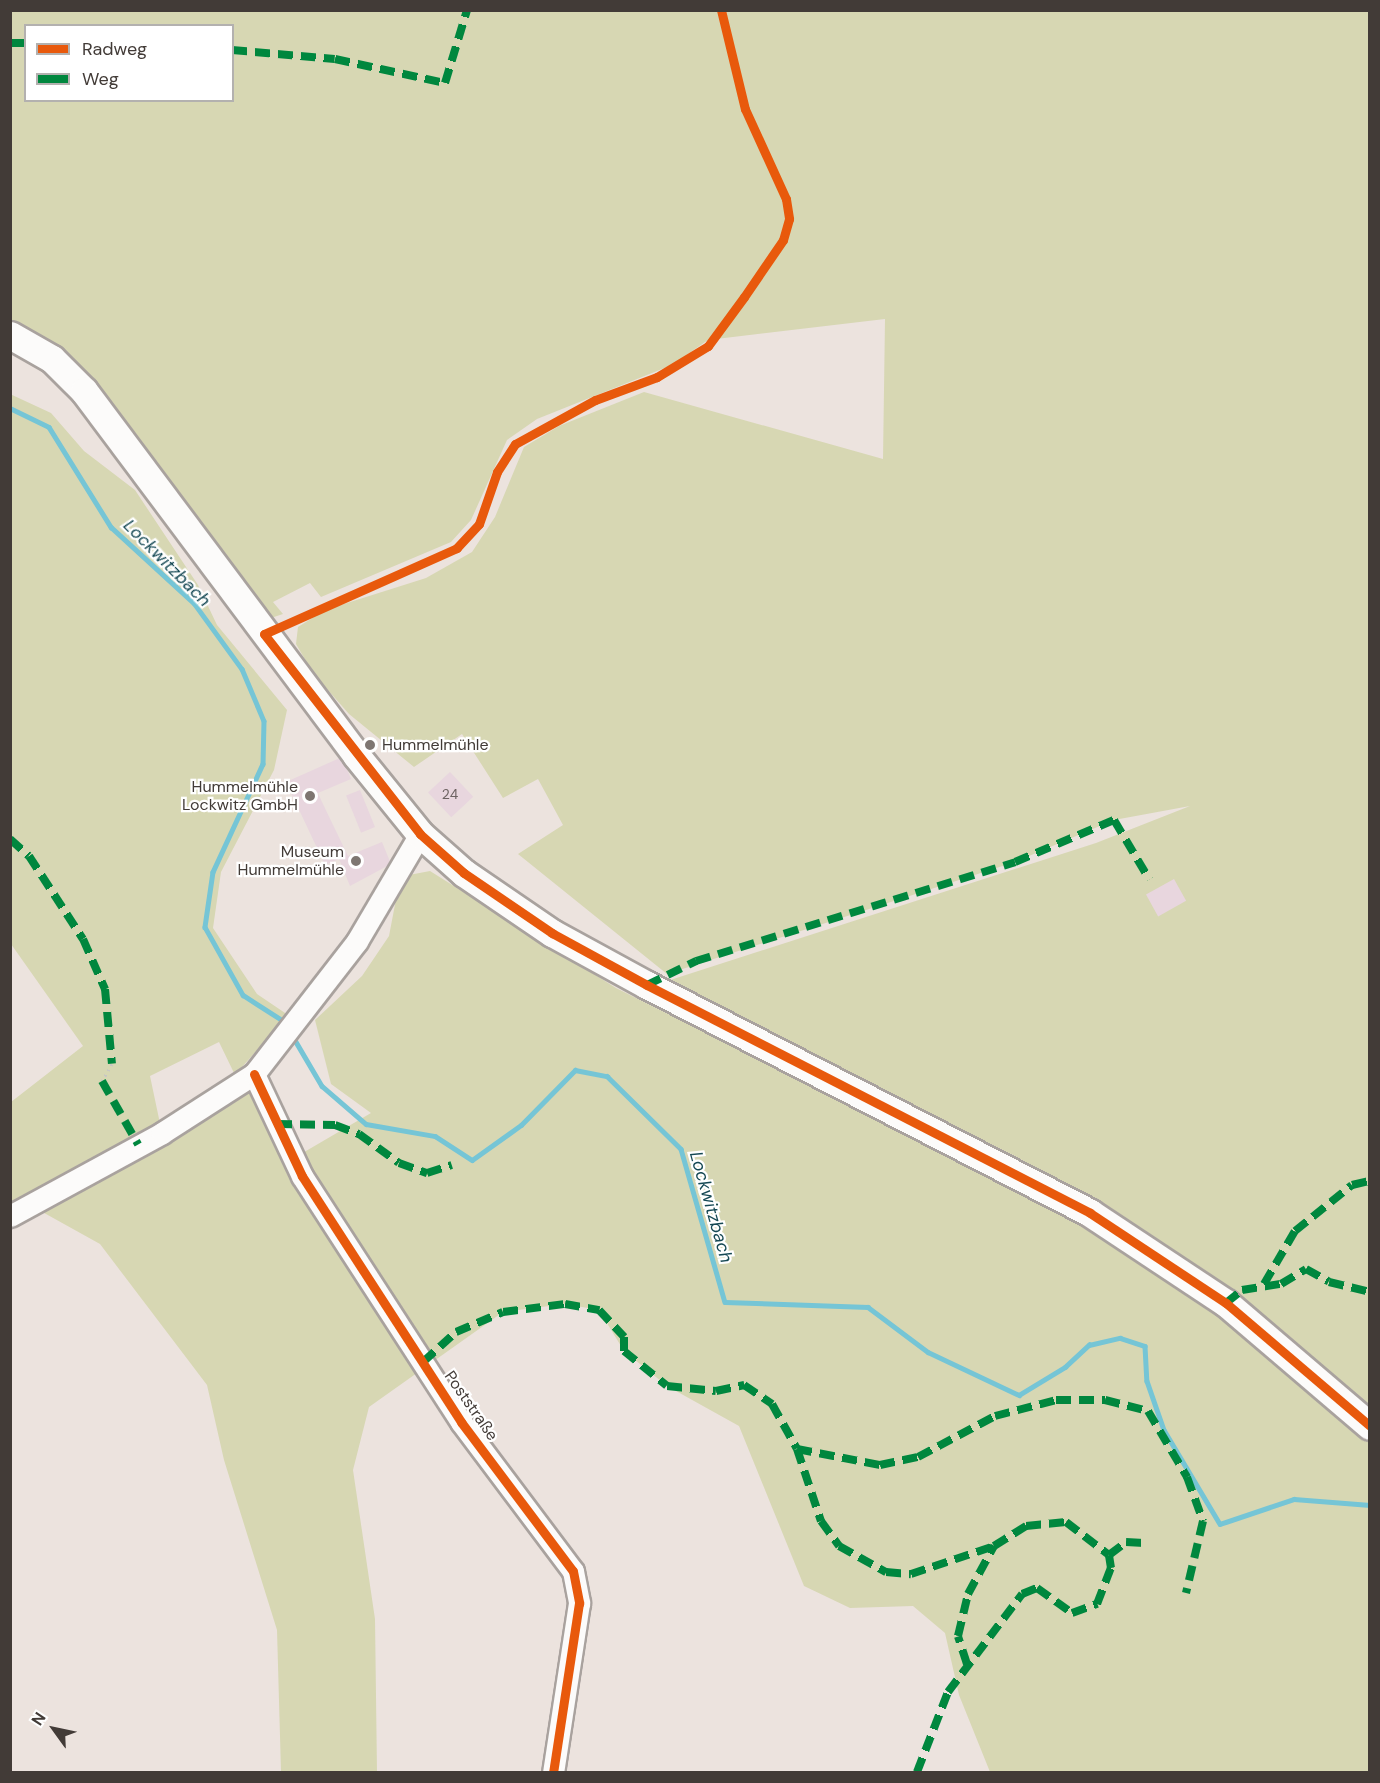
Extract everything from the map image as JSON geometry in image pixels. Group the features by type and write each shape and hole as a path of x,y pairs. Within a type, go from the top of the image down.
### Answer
{"main road":[{"path":"10,335 52,359 84,391 420,834 464,873 552,933 1090,1213 1226,1303 1370,1426"}],"street":[{"path":"10,1216 162,1133 255,1074 357,941 420,834"},
{"name":"Poststraße","path":"255,1074 302,1176 461,1422 573,1571 579,1603 553,1773"}],"path":[{"path":"102,1080 112,1064"}],"green space":[{"path":"11,11 1369,11 1369,1772 990,1772 959,1695 945,1633 913,1606 850,1608 804,1586 739,1426 667,1386 624,1351 599,1310 565,1304 503,1312 369,1407 353,1470 375,1619 377,1772 281,1772 277,1630 224,1460 207,1385 100,1244 28,1204 11,1216 11,1102 83,1046 11,944 10,394 51,413 84,451 135,490 198,585 217,625 287,710 274,770 221,872 213,928 257,994 288,1015 235,1075 219,1042 150,1076 162,1133 254,1074 294,1158 371,1113 331,1084 315,1020 362,976 389,936 397,894 409,875 430,871 616,988 1045,1202 1128,1253 1085,1198 1015,1156 661,983 1096,843 1190,806 1114,820 1015,862 667,974 518,854 563,825 538,779 503,798 462,734 414,767 349,714 313,673 296,644 298,627 325,610 426,578 472,552 495,517 524,447 559,426 644,392 883,459 885,319 708,340 672,365 537,419 507,440 471,520 451,542 321,597 310,583 273,602 283,614 265,620 11,326"}],"building":[{"path":"342,757 351,779 318,793 322,802 348,856 382,842 391,864 350,886 339,859 325,865 286,782"},
{"path":"450,772 473,797 451,817 428,792"},
{"path":"360,790 375,827 361,833 346,796"},
{"path":"1174,879 1186,901 1158,916 1146,895"}],"waterway":[{"name":"Lockwitzbach","path":"10,408 49,427 111,527 194,603 242,669 264,721 263,764 213,872 205,927 243,995 285,1022"},
{"name":"Lockwitzbach","path":"292,1035 322,1086 366,1124 435,1136 472,1160 521,1125 575,1070 607,1076 681,1149 725,1302 868,1307 928,1352 1019,1395 1065,1367 1089,1345 1120,1338 1145,1346 1147,1381 1164,1430 1220,1524 1294,1499 1370,1505"}],"marked path":[{"path":"234,50 335,59 445,83 467,10"},
{"path":"10,43 24,43"},
{"path":"647,985 696,961 1015,862 1114,820 1149,879"},
{"path":"10,839 29,856 83,939 105,989 112,1064"},
{"path":"102,1081 138,1144"},
{"path":"277,1124 335,1125 359,1134 399,1163 427,1173 452,1165"},
{"path":"1264,1284 1295,1231 1352,1185 1370,1181"},
{"path":"1226,1303 1242,1290 1281,1284 1306,1269 1329,1282 1370,1292"},
{"path":"423,1362 456,1332 503,1312 565,1304 599,1310 624,1337 624,1351 667,1386 716,1391 744,1385 772,1404 797,1449 821,1521 839,1546 886,1572 911,1574 994,1546 1026,1526 1066,1522 1109,1555"},
{"path":"797,1449 880,1465 918,1457 995,1416 1056,1400 1105,1400 1148,1411 1187,1477 1203,1521 1186,1593"},
{"path":"917,1772 948,1692 1022,1594 1037,1588 1072,1613 1097,1604 1111,1568 1109,1555 1126,1542 1144,1543"},
{"path":"967,1664 958,1636 968,1594 994,1546"}],"cycle path":[{"path":"721,10 745,109 786,199 789,219 783,240 744,297 708,346 657,377 595,400 515,444 497,472 479,524 457,548 264,634 420,834 464,873 552,933 647,985 1090,1213 1226,1303 1370,1426"},
{"path":"254,1074 302,1176 461,1422 573,1571 579,1603 553,1772"}],"place":[{"name":"Hummelmühle","path":"370,745"},
{"name":"Hummelmühle Lockwitz GmbH","path":"310,796"},
{"name":"Museum Hummelmühle","path":"356,861"}]}
